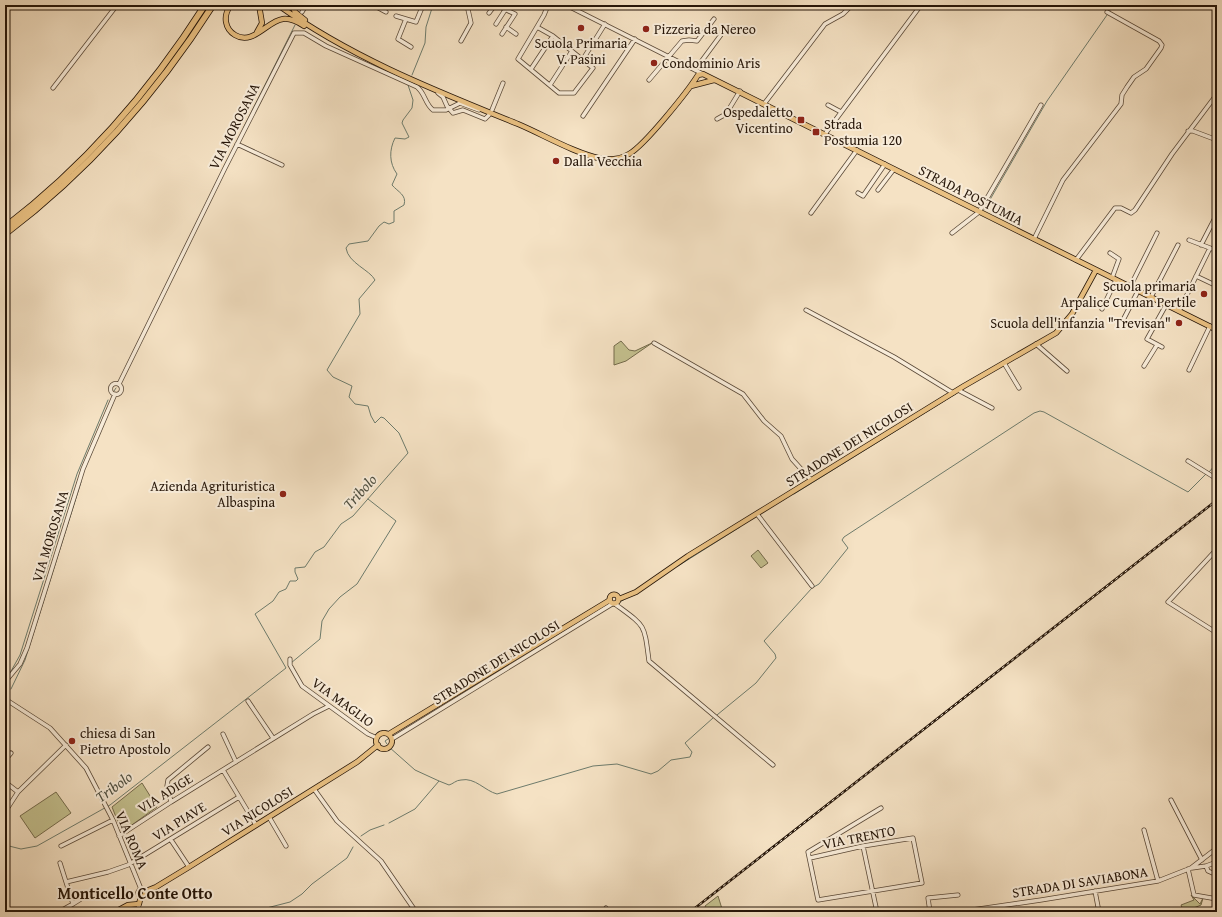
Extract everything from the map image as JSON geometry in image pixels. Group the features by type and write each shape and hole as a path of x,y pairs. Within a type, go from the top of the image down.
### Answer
{"highway":[{"path":"5,227 60,181 115,125 156,76 205,5"},
{"path":"5,234 63,186 120,129 170,67 213,5"}],"main road":[{"path":"231,5 227,11 226,18 230,31 240,37 255,35 274,22 287,19 410,79 488,111"},
{"path":"255,35 259,31 262,23 259,5"},
{"path":"278,5 323,36"},
{"path":"292,5 297,14 335,42"},
{"path":"391,70 516,124 594,156 606,159 616,159 628,155 639,147 690,87 696,77 704,74 706,79 702,83"},
{"name":"STRADA POSTUMIA","path":"704,74 1217,330"},
{"path":"696,77 702,83"},
{"path":"690,87 716,80"},
{"name":"STRADONE DEI NICOLOSI","path":"390,737 612,602 636,592 811,480 1061,328 1072,314 1096,270"},
{"name":"STRADONE DEI NICOLOSI","path":"612,602 611,596 617,595 619,599"},
{"name":"STRADONE DEI NICOLOSI","path":"377,738 382,733 390,737"},
{"name":"STRADONE DEI NICOLOSI","path":"378,745 382,748 387,748 391,744 390,737"},
{"path":"377,738 378,745"},
{"name":"VIA NICOLOSI","path":"143,890 156,887 189,867 357,762 378,745"},
{"path":"115,912 128,905 139,904 141,896 138,892 143,890"}],"street":[{"path":"53,88 117,5"},
{"path":"302,12 306,5"},
{"path":"373,5 386,12"},
{"path":"396,16 416,22 422,5"},
{"path":"461,41 471,23 467,5"},
{"path":"489,13 496,5 515,14 502,34"},
{"path":"537,27 553,36 593,68 578,90 570,94 559,93 518,58 537,27 548,5"},
{"name":"STRADA POSTUMIA","path":"566,5 704,74"},
{"path":"825,134 921,5"},
{"path":"764,104 825,24 842,14 850,7"},
{"path":"496,24 504,10"},
{"path":"1034,239 1063,180 1121,104 1122,95 1134,77 1146,69 1162,45 1159,41 1107,12"},
{"path":"406,19 398,39 411,47"},
{"path":"649,80 682,41 697,41 714,19"},
{"path":"583,59 605,24"},
{"path":"506,27 516,34"},
{"path":"696,77 694,69 726,28 731,27 737,32"},
{"name":"VIA MOROSANA","path":"115,394 111,391 111,387 118,384 291,38 298,32 304,33 326,46 417,87 430,108 434,111 440,111"},
{"path":"530,69 553,36"},
{"path":"583,116 636,40"},
{"path":"550,85 572,51"},
{"path":"410,79 441,95 454,113 465,111 485,119 489,116"},
{"path":"424,83 452,97"},
{"path":"440,111 461,103 488,111 503,83"},
{"path":"717,119 726,114 740,92"},
{"path":"1076,260 1115,208 1121,208 1130,213 1135,210 1188,132 1217,94"},
{"path":"440,111 452,97"},
{"path":"450,107 452,97"},
{"path":"828,105 841,112"},
{"path":"952,233 979,212 1041,105"},
{"path":"1188,132 1193,132 1217,140"},
{"path":"237,144 282,165"},
{"path":"811,213 857,150"},
{"path":"858,193 863,196 886,164"},
{"path":"878,190 894,169"},
{"path":"1201,245 1217,214"},
{"path":"1130,287 1157,234"},
{"path":"1188,240 1217,251"},
{"path":"1151,297 1178,245"},
{"path":"1179,311 1210,248"},
{"path":"1102,309 1114,279 1119,259 1110,253"},
{"path":"1196,276 1217,286"},
{"path":"1120,326 1138,291"},
{"path":"1162,347 1147,339 1166,305"},
{"path":"806,310 894,357 953,393"},
{"path":"1189,370 1210,326"},
{"path":"654,343 743,394 764,421 781,436 792,459 811,480"},
{"path":"1036,344 1067,370"},
{"path":"1144,366 1157,345"},
{"path":"1004,363 1019,388"},
{"name":"VIA MOROSANA","path":"5,682 20,664 27,648 83,468 115,394 120,393 121,390 118,384"},
{"path":"958,390 992,408"},
{"path":"1188,462 1217,479"},
{"path":"757,514 812,586"},
{"path":"1217,549 1168,602 1217,632"},
{"path":"612,602 642,626 648,640 649,661 773,765"},
{"name":"VIA MAGLIO","path":"290,659 290,665 302,686 368,734 377,738"},
{"name":"VIA ROMA","path":"5,698 50,728 86,768 113,820 130,864 143,890"},
{"path":"248,701 273,738"},
{"name":"VIA ADIGE","path":"119,836 273,738 329,706"},
{"path":"223,734 236,762"},
{"path":"5,812 18,792 66,744"},
{"path":"171,802 167,786 168,780 208,747"},
{"path":"5,760 11,753"},
{"path":"224,770 256,825"},
{"path":"5,782 18,792"},
{"path":"314,789 337,821 381,861 416,912"},
{"name":"VIA PIAVE","path":"66,882 108,872 130,864 239,797"},
{"path":"1171,800 1202,860"},
{"path":"872,890 818,900 808,852 881,808"},
{"path":"269,817 286,846"},
{"path":"61,846 113,820"},
{"name":"STRADA DI SAVIABONA","path":"1144,830 1158,880"},
{"name":"VIA TRENTO","path":"810,858 863,846 913,838 922,883 872,890"},
{"path":"171,840 189,867"},
{"path":"863,846 877,912"},
{"name":"STRADA DI SAVIABONA","path":"958,912 1158,880 1189,868 1217,848"},
{"path":"1217,862 1206,866 1189,868 1194,895 1217,899"},
{"path":"60,863 73,904"},
{"path":"1206,866 1208,871 1217,875"},
{"path":"1095,891 1099,912"},
{"path":"930,912 928,898 958,895"},
{"path":"64,909 81,900"},
{"path":"138,912 139,904"},
{"path":"603,912 606,908"}],"shaded area":[{"path":"621,341 629,350 635,351 652,343 626,361 614,365 614,346"},
{"path":"758,550 768,563 761,568 751,556"},
{"path":"142,783 157,807 122,832 112,807"},
{"path":"56,792 71,813 35,838 20,816"},
{"path":"1191,895 1200,904 1203,898 1201,905 1184,912 1181,905 1194,900"},
{"path":"718,896 723,912 708,912 705,906"}],"waterway":[{"name":"Tribolo","path":"412,75 425,43 426,27 433,5"},
{"path":"1109,12 1113,5"},
{"path":"984,210 1047,101 1107,15"},
{"path":"244,127 295,25"},
{"name":"Tribolo","path":"5,845 21,849 37,846 110,805 286,668 255,614 273,601 279,592 286,589 290,581 296,581 298,579 295,568 305,567 315,552 324,547 341,524 353,516 408,453 399,433 384,418 381,417 375,423 368,406 355,404 349,397 352,386 333,377 327,370 360,314 359,299 375,280 351,258 346,248 349,244 368,241 379,226 384,222 389,224 394,222 394,211 404,205 405,202 403,196 392,185 397,174 392,165 391,152 395,138 405,139 409,137 402,123 412,108 413,100 408,85"},
{"path":"981,215 990,219"},
{"path":"993,221 1046,247"},
{"path":"1075,262 1094,271"},
{"path":"1069,315 1072,309"},
{"path":"794,494 957,393"},
{"path":"10,673 20,655 77,474 108,400"},
{"path":"717,715 756,683 776,658 775,654 764,641 812,588 819,584 848,548 842,540 844,537 1034,413 1040,411 1044,412 1188,492 1206,474"},
{"path":"1209,472 1217,463"},
{"path":"11,689 25,660 81,482"},
{"path":"780,502 789,496"},
{"path":"291,663 320,639 322,621 329,609 340,597 357,584 396,521 368,499"},
{"path":"678,566 740,527"},
{"path":"620,602 628,597"},
{"path":"439,781 449,785 459,780 471,780 497,794 593,766 617,764 651,774 658,771 671,760 690,757 692,752 685,743 713,718"},
{"path":"387,744 385,741 391,737"},
{"path":"389,747 415,770 439,781 415,809 389,823"},
{"path":"361,836 370,830 384,825"},
{"path":"251,912 290,902 347,858 353,847"}],"railway":[{"path":"690,912 1217,500"}],"place":[{"name":"Scuola Primaria V. Pasini","path":"581,28"},
{"name":"Pizzeria da Nereo","path":"646,29"},
{"name":"Condominio Aris","path":"654,63"},
{"name":"Ospedaletto Vicentino","path":"801,120"},
{"name":"Strada Postumia 120","path":"816,132"},
{"name":"Dalla Vecchia","path":"556,161"},
{"name":"Scuola primaria Arpalice Cuman Pertile","path":"1204,294"},
{"name":"Scuola dell'infanzia \"Trevisan\"","path":"1179,323"},
{"name":"Azienda Agrituristica Albaspina","path":"283,494"},
{"name":"chiesa di San Pietro Apostolo","path":"72,741"}],"district":[{"name":"Monticello Conte Otto","path":"135,893"}]}
